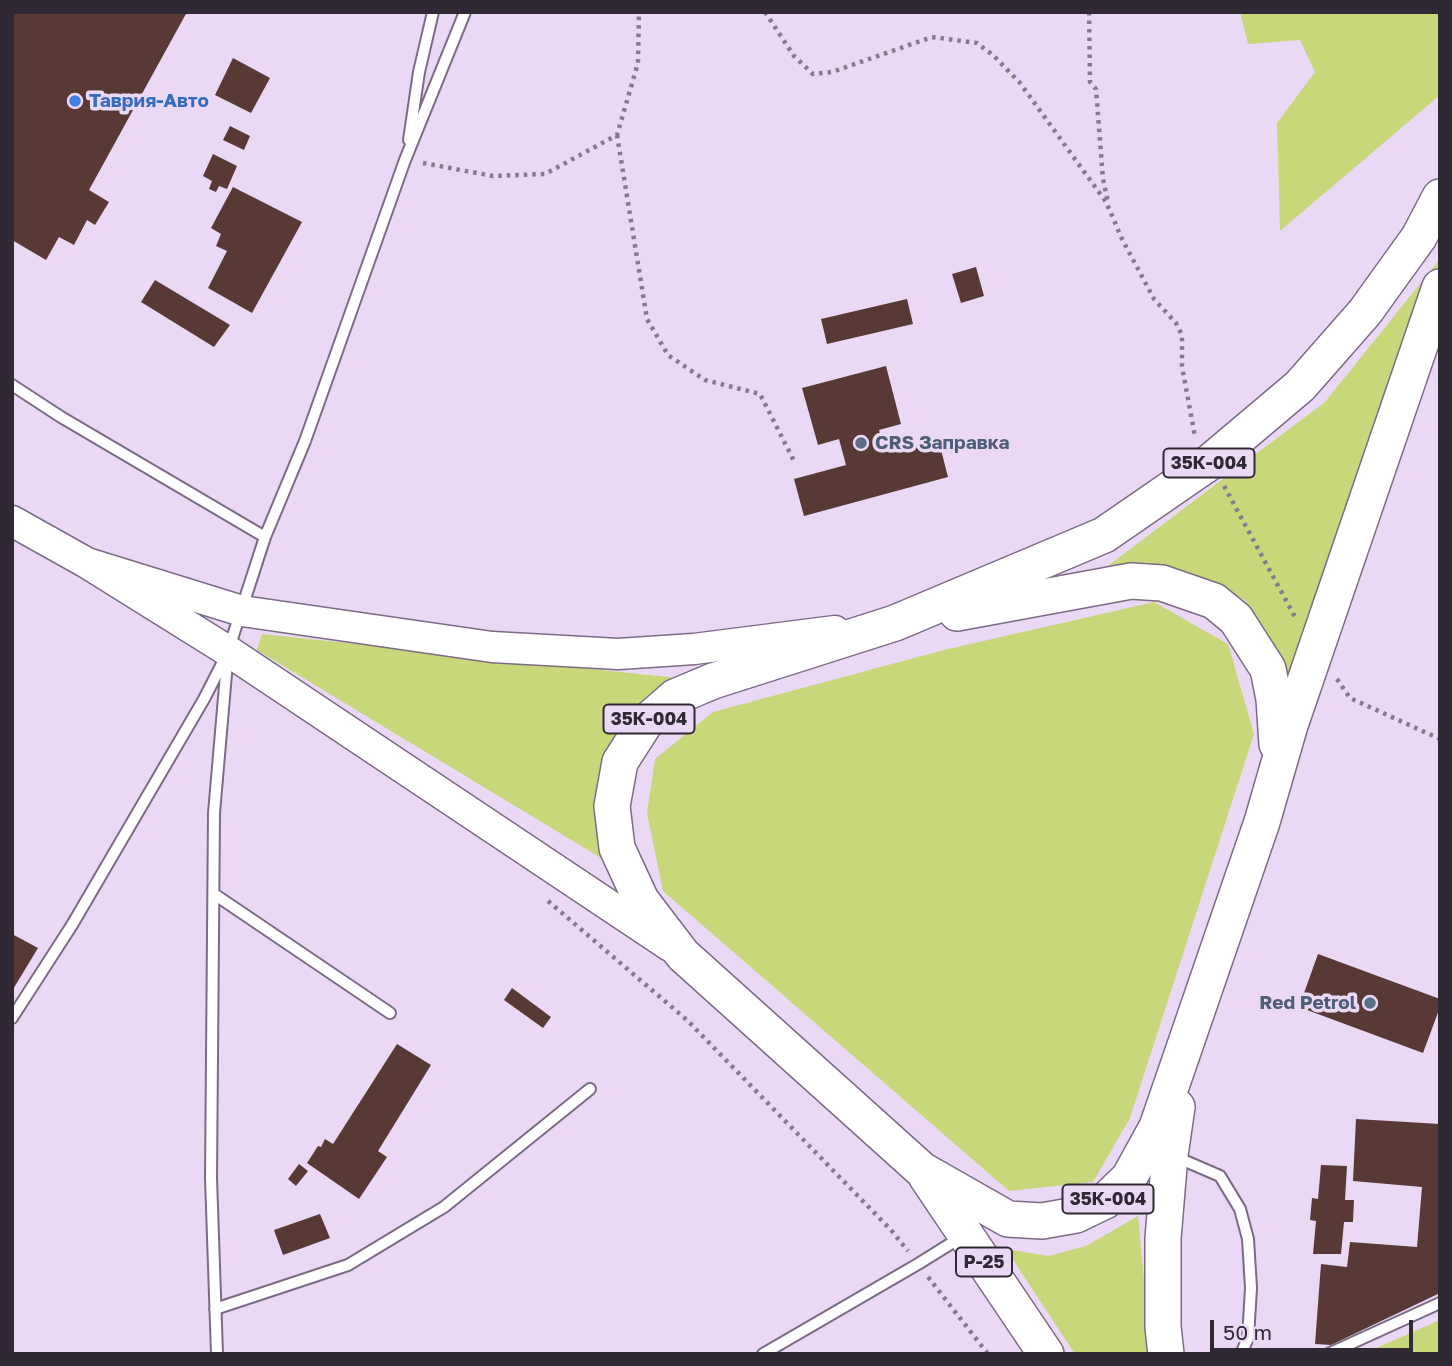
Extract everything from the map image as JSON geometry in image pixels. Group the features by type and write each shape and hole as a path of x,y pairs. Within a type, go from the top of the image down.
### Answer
{"main road":[{"name":"35К-004","path":"1440,197 1419,237 1357,321 1300,386 1209,462 1104,535 895,623 713,681 675,697 645,723 620,762 612,806 617,848 641,900 683,955 922,1170 1008,1219 1042,1222 1076,1215 1105,1201 1129,1178 1157,1127 1262,822 1290,725 1440,287"},
{"path":"12,521 87,563 228,651 683,955"},
{"path":"87,563 242,611 492,647 618,654 742,643 895,623"},
{"name":"35К-004","path":"895,623 1132,581 1162,583 1214,601 1236,619 1268,669 1278,740 1262,822"},
{"path":"1166,1354 1163,1327 1163,1238 1170,1155 1196,1018"},
{"name":"Р-25","path":"922,1170 1046,1354"}],"lane":[{"path":"405,160 419,72 433,12"},
{"path":"12,1018 72,925 204,699 228,651 265,537 305,441 405,160 465,12"},
{"path":"12,385 61,417 265,537"},
{"path":"217,1354 211,1178 214,813 228,651"},
{"path":"214,894 390,1013"},
{"path":"215,1309 348,1265 444,1207 590,1088"},
{"path":"1170,1155 1220,1176 1240,1209 1248,1239 1251,1288 1248,1338 1241,1354"},
{"path":"763,1354 965,1234"},
{"path":"1328,1354 1440,1303"}],"path":[{"path":"639,12 638,63 617,135 647,318 668,355 705,380 760,394 794,461"},
{"path":"765,12 794,56 813,74 832,72 932,37 977,43 1020,83 1106,202 1122,239"},
{"path":"1088,12 1090,82 1096,89 1103,179 1110,213"},
{"path":"405,160 493,176 545,174 617,135"},
{"path":"1317,650 1350,698 1440,739"},
{"path":"545,899 688,1021 891,1230 988,1354"}],"green space":[{"path":"1240,12 1440,12 1440,95 1280,231 1277,123 1315,72 1300,40 1248,44"},
{"path":"1440,259 1293,686 1245,600 1181,570 1105,568 1325,402"},
{"path":"1154,602 1228,644 1254,734 1130,1118 1093,1182 1009,1191 663,891 647,813 655,759 713,712 944,650"},
{"path":"262,634 677,678 621,727 594,796 606,861 257,650"},
{"path":"1138,1216 1151,1354 1075,1354 1006,1249 1049,1256 1086,1246"},
{"path":"1440,1320 1440,1354 1377,1354 1374,1349"}],"building":[{"name":"Таврия-Авто","path":"12,12 187,12 89,190 109,202 95,225 87,220 74,245 59,237 46,260 12,240"},
{"path":"233,58 270,78 251,113 215,95"},
{"path":"230,126 250,136 244,150 223,140"},
{"path":"213,154 237,166 227,189 219,186 216,192 209,189 212,181 203,176"},
{"path":"233,187 302,222 252,313 208,288 227,251 216,246 221,234 211,228"},
{"path":"976,267 984,296 961,303 952,274"},
{"path":"155,280 230,325 214,347 141,302"},
{"path":"907,299 913,324 827,344 821,319"},
{"name":"CRS Заправка","path":"886,366 901,424 879,430 885,452 938,438 948,477 804,516 794,479 846,465 839,439 818,445 802,388"},
{"path":"12,934 38,948 12,991"},
{"name":"Red Petrol","path":"1318,954 1440,999 1440,1007 1423,1053 1299,1007"},
{"path":"512,988 551,1017 543,1028 504,1000"},
{"path":"397,1044 431,1065 378,1151 387,1157 359,1199 307,1163 325,1139 333,1144"},
{"path":"1356,1119 1440,1124 1440,1293 1331,1345 1315,1344 1321,1264 1347,1267 1350,1242 1417,1247 1422,1187 1353,1181"},
{"path":"299,1164 308,1171 296,1186 288,1179"},
{"path":"1321,1165 1347,1166 1345,1200 1354,1200 1353,1222 1344,1222 1341,1254 1313,1254 1316,1221 1310,1220 1312,1198 1318,1199"},
{"path":"320,1214 330,1238 283,1255 274,1230"}],"place":[{"name":"Таврия-Авто","path":"75,101"},
{"name":"CRS Заправка","path":"861,443"},
{"name":"Red Petrol","path":"1370,1003"}]}
